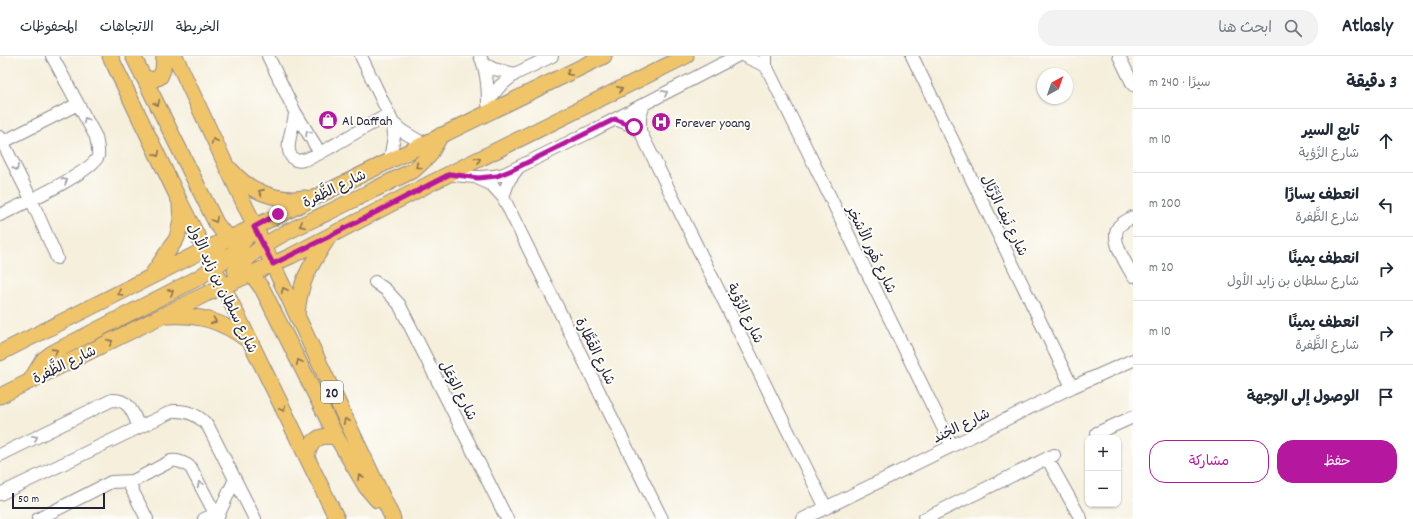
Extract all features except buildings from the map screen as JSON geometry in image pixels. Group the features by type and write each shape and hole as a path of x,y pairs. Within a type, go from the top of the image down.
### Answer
{"main road":[{"name":"شارع سلطان بن زايد الأول","path":"110,56 180,202 223,286 337,519"},
{"path":"133,56 216,223 247,245"},
{"path":"144,76 152,80 160,77 163,70 164,56"},
{"name":"20","path":"175,56 254,227 247,245 273,264 392,519"},
{"name":"شارع الظَّفرة","path":"1,352 204,250 247,245 254,227 424,144 488,107 604,56"},
{"name":"شارع الظَّفرة","path":"0,396 223,286 240,265 273,264 686,56"},
{"path":"247,245 289,231 414,170 429,156 441,135"},
{"path":"224,161 236,176 251,188 268,195 283,199 313,197"},
{"path":"151,277 177,238 181,220 180,202"},
{"path":"297,317 298,301 304,280 328,237"},
{"path":"240,265 247,245"},
{"path":"204,250 240,265 263,290 337,438 366,487 392,519"},
{"path":"30,381 43,360 52,353 198,278 214,268 240,265"},
{"path":"162,316 185,315 208,319 223,324 250,342"},
{"path":"307,456 312,443 317,439 324,436 337,438"}],"street":[{"path":"0,215 86,169 98,156 96,138 52,56"},
{"path":"268,56 295,112 320,153"},
{"path":"361,56 391,119 394,136 390,160"},
{"path":"488,107 500,86 515,74 552,56"},
{"path":"450,174 478,178 497,176 615,119 737,56"},
{"name":"شارع هُور الأشخِر","path":"744,56 766,61 952,446"},
{"name":"شارع نَيف الرَّيَّال","path":"912,56 1072,387"},
{"path":"1120,56 1133,85"},
{"path":"482,60 494,69 515,74"},
{"path":"482,60 488,107"},
{"path":"57,258 31,199 2,140 78,104"},
{"path":"640,131 640,117 644,104"},
{"path":"295,112 295,120 288,146 289,153 292,158 302,161 391,119"},
{"path":"391,119 402,131 424,144"},
{"path":"615,119 640,131"},
{"name":"شارع الرُّؤية","path":"640,131 826,508"},
{"path":"503,197 509,180 520,166"},
{"name":"شارع القَطَّارة","path":"478,178 492,185 503,197 662,519"},
{"path":"1133,217 1119,226 1115,236 1118,246 1133,276"},
{"name":"شارع الوَعَل","path":"375,282 386,290 399,304 507,519"},
{"name":"شارع الجُند","path":"803,519 1072,387 1133,360"},
{"path":"0,455 112,400 126,403 130,407 139,427"},
{"path":"0,494 173,411 185,411 197,416 208,426 255,519"},
{"path":"1097,433 1133,417"},
{"path":"924,519 938,516 1051,456 1081,519"},
{"path":"43,518 111,482 128,482 138,479 171,461 184,463 194,472 213,518"},
{"path":"213,518 235,479"},
{"path":"128,482 146,519"}],"place":[{"name":"Al Daffah","path":"328,120"},
{"name":"Forever yoang","path":"661,122"}],"route":[{"path":"278,214 254,227 273,264 450,174 478,178 497,176 504,174 615,119 634,127"}]}
